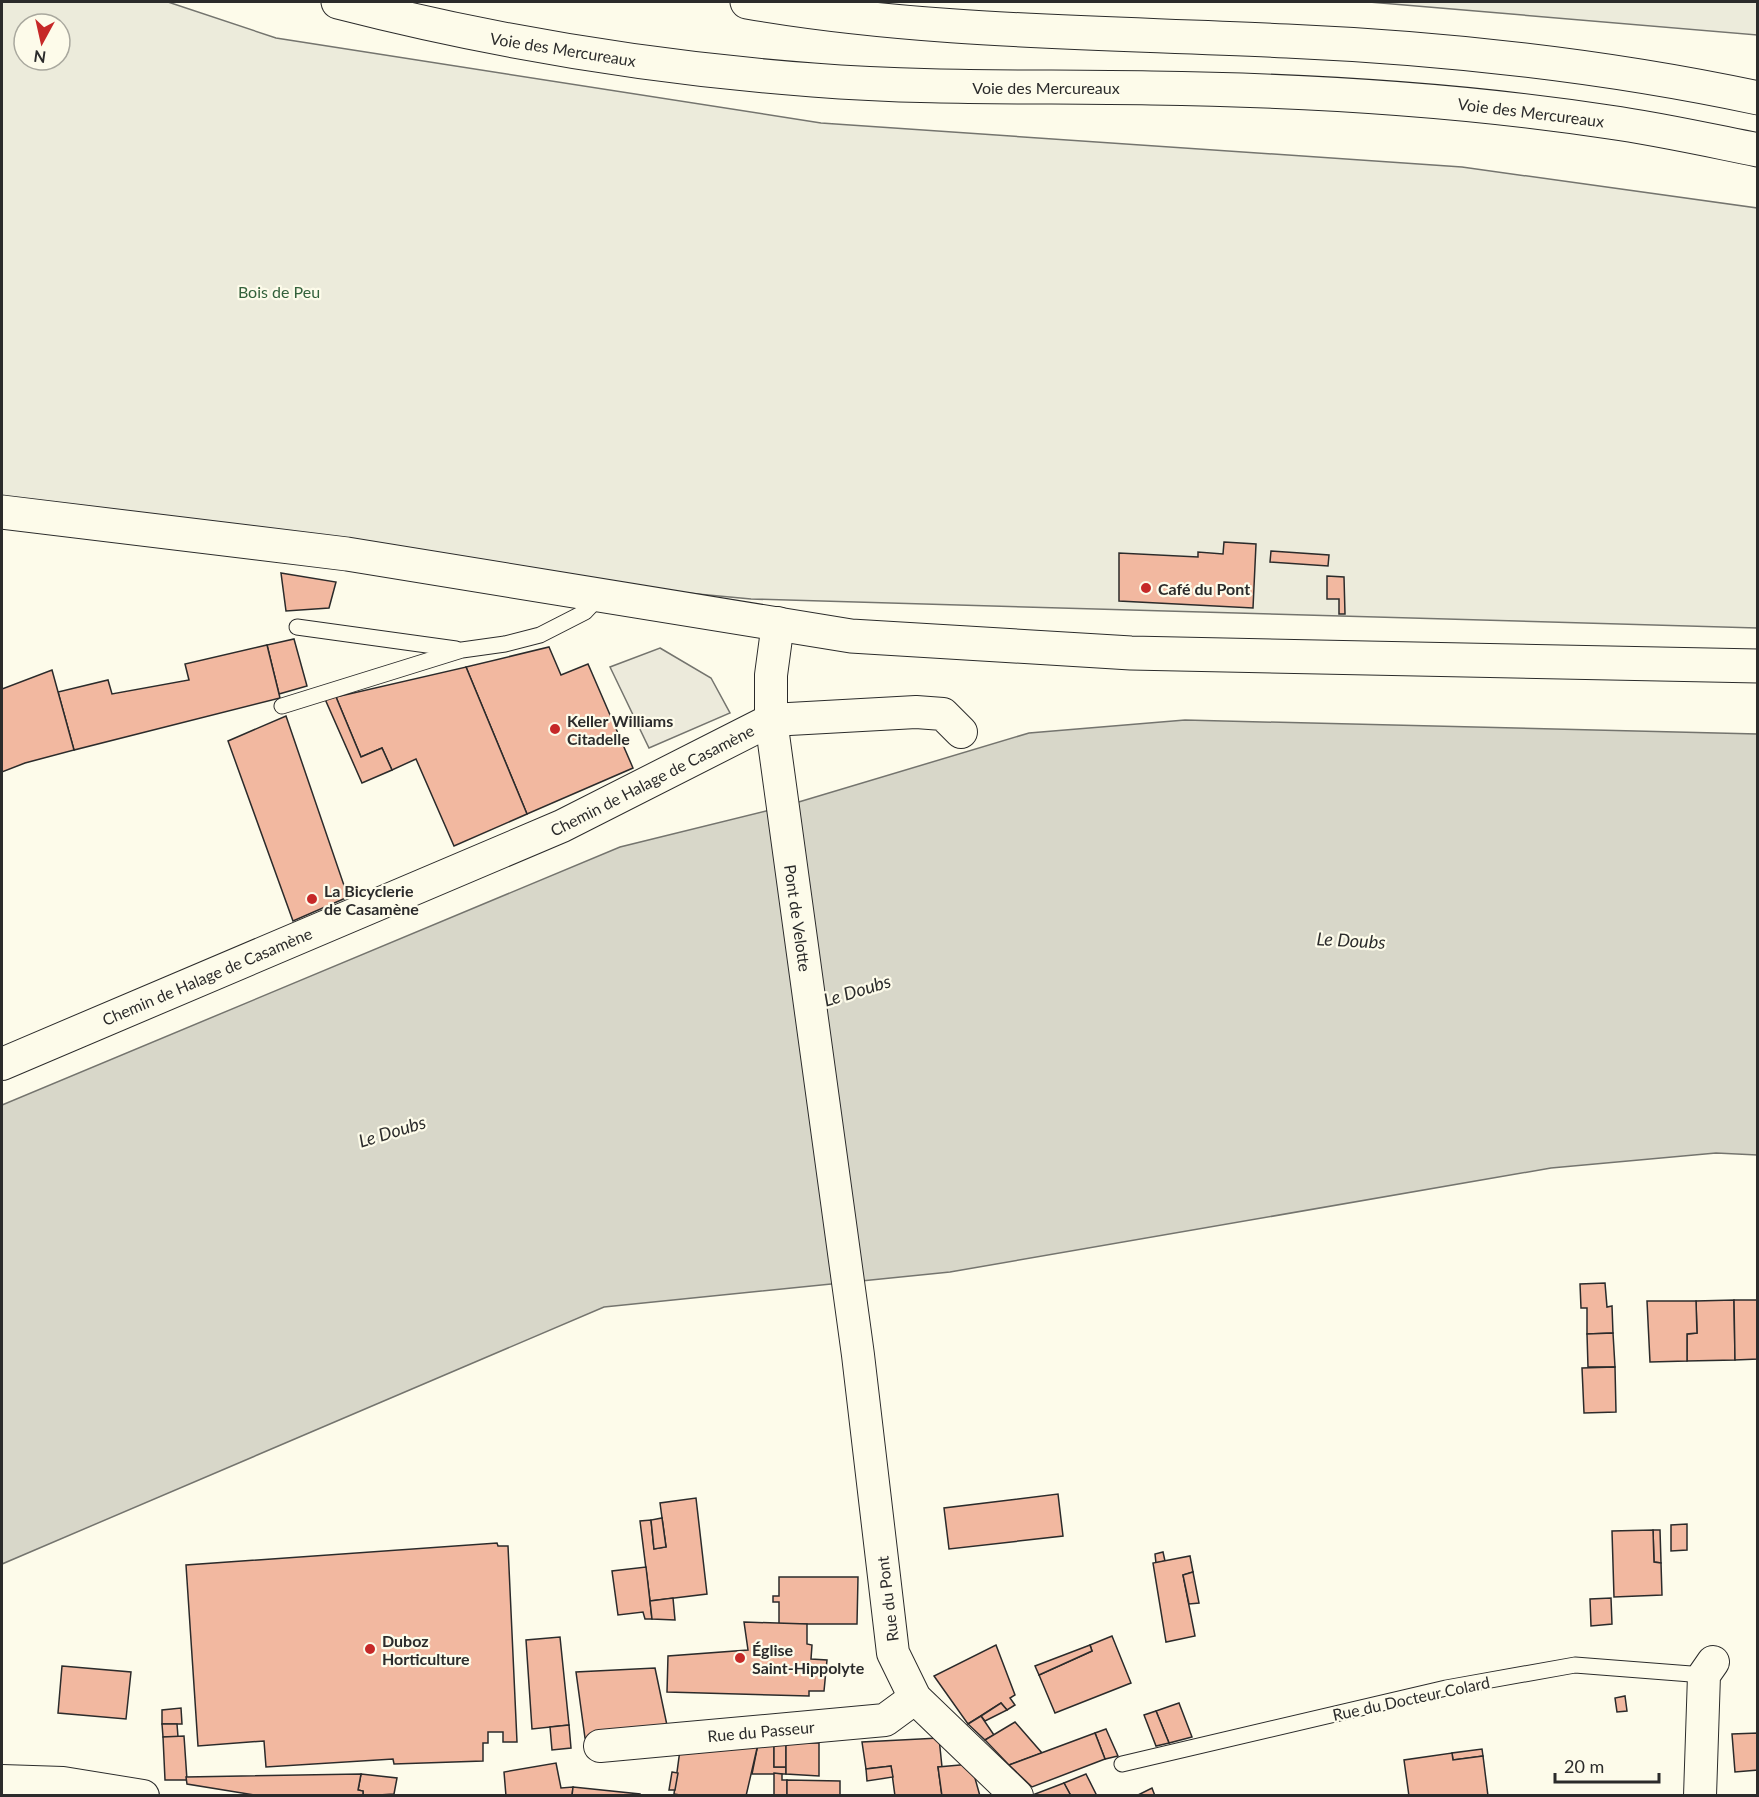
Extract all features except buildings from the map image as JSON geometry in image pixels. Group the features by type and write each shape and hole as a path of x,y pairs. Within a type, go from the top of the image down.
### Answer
{"main road":[{"name":"Voie des Mercureaux","path":"339,2 540,47 745,75 885,85 1152,88 1417,99 1611,122 1758,150"},
{"path":"747,2 823,13 1022,31 1288,40 1421,49 1566,65 1758,98"},
{"path":"2,512 347,554 851,636 1131,653 1758,666"}],"street":[{"name":"Pont de Velotte","path":"778,624 771,675 771,720 858,1355"},
{"path":"771,720 916,711 943,714 961,732"},
{"name":"Chemin de Halage de Casamène","path":"2,1064 562,826 771,720"},
{"name":"Rue du Pont","path":"858,1355 893,1653 915,1698 1017,1796"},
{"name":"Rue du Docteur Colard","path":"1700,1796 1708,1668"},
{"name":"Rue du Passeur","path":"600,1746 885,1720 915,1698"},
{"path":"2,1781 63,1783 143,1796"}],"lane":[{"path":"282,706 462,650 505,644 540,635 585,612 601,595"},
{"path":"297,627 462,650"},
{"name":"Rue du Docteur Colard","path":"1122,1764 1446,1688 1575,1665 1708,1668"}],"green space":[{"name":"Bois de Peu","path":"2,2 168,2 276,38 821,123 1462,167 1757,208 1757,628 751,599 485,574 2,501"},
{"path":"1369,2 1757,2 1757,35"}],"shaded area":[{"path":"660,648 711,678 730,713 649,748 610,667"}],"water":[{"name":"Le Doubs","path":"1185,720 1757,734 1757,1155 1716,1153 1551,1168 950,1272 604,1307 2,1564 2,1105 620,847 782,807 1029,733"}],"place":[{"name":"Café du Pont","path":"1146,588"},
{"name":"Keller Williams Citadelle","path":"555,729"},
{"name":"La Bicyclerie de Casamène","path":"312,899"},
{"name":"Duboz Horticulture","path":"370,1649"},
{"name":"Église Saint-Hippolyte","path":"740,1658"}]}
